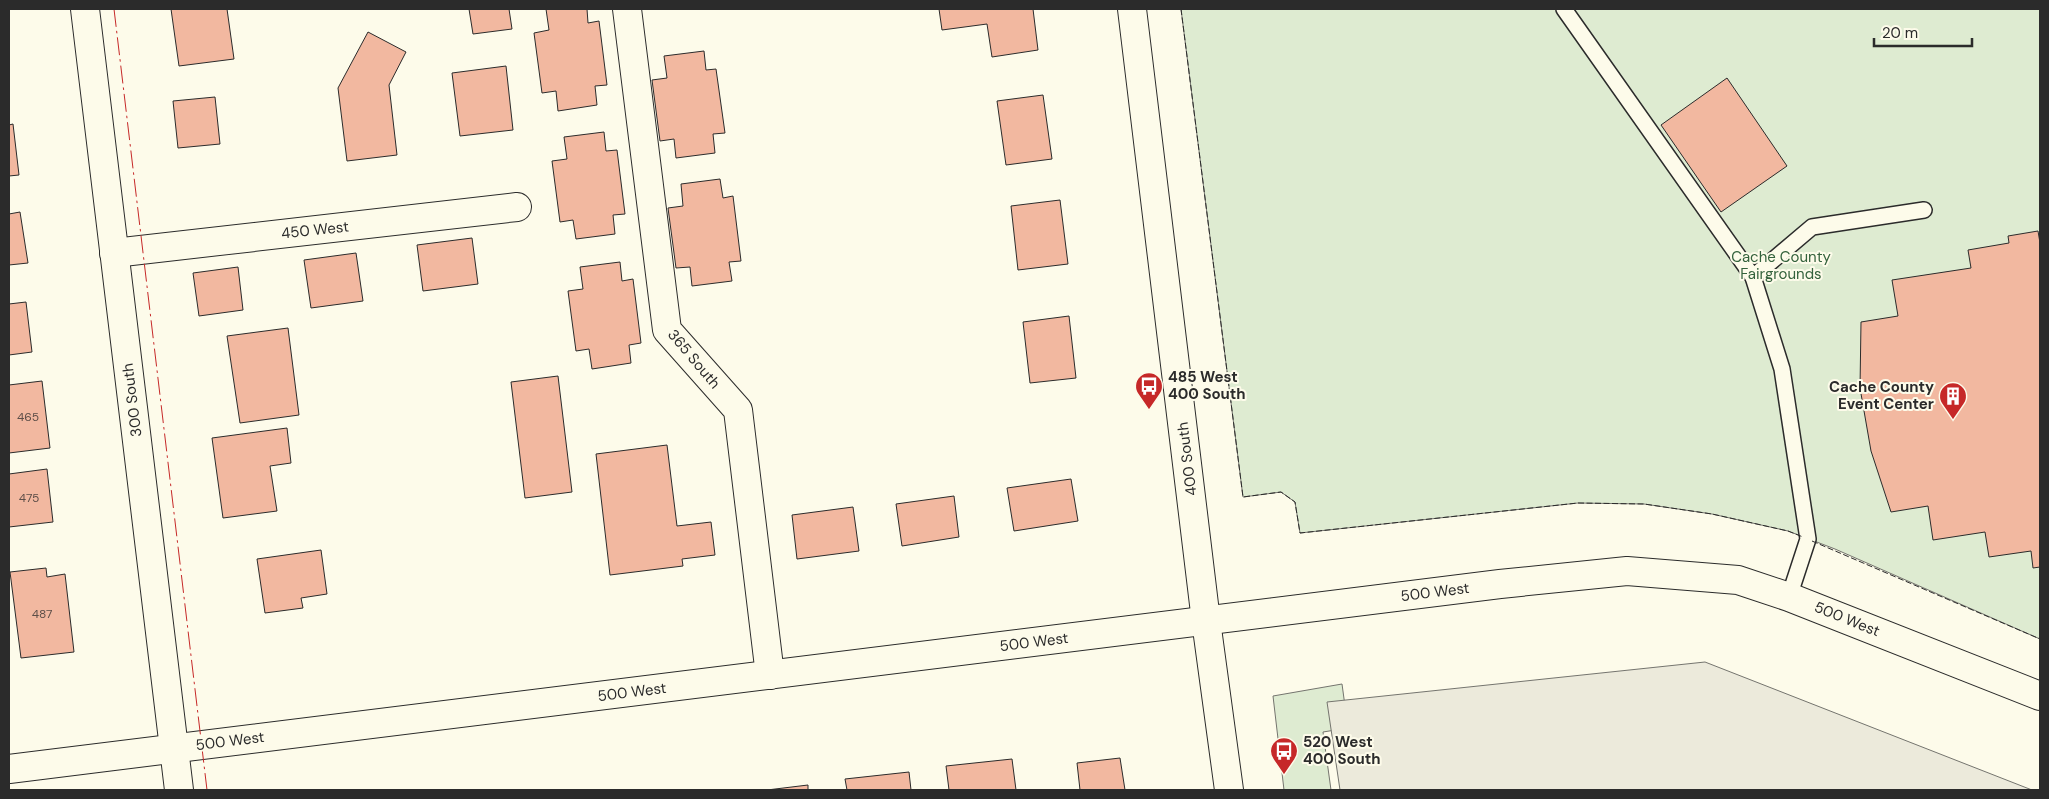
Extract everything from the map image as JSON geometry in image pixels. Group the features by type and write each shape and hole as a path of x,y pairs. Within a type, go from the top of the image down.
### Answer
{"street":[{"name":"300 South","path":"84,9 179,790"},
{"name":"365 South","path":"627,9 667,330 738,410 770,675"},
{"name":"400 South","path":"1132,9 1206,621 1229,790"},
{"name":"450 West","path":"114,253 517,207"},
{"name":"500 West","path":"9,769 1500,584 1627,571 1738,580 1789,596 2040,696"}],"lane":[{"path":"1564,9 1753,277 1782,369 1808,539 1789,596"},
{"path":"1753,277 1812,228 1924,210"}],"green space":[{"name":"Cache County Fairgrounds","path":"1181,9 2040,9 2040,639 1835,549 1788,531 1712,514 1644,504 1578,503 1300,533 1295,502 1281,492 1243,497"},
{"path":"1342,684 1348,728 1323,732 1331,790 1284,790 1273,696"}],"shaded area":[{"path":"1705,662 2032,790 1340,790 1327,702"}],"building":[{"path":"171,9 227,9 234,59 179,66"},
{"path":"469,9 509,9 512,29 473,34"},
{"path":"546,9 587,9 588,23 599,21 607,85 595,86 597,105 558,111 556,91 542,93 534,33 549,30"},
{"path":"939,9 1033,9 1038,50 992,57 987,24 942,30"},
{"path":"368,32 406,52 389,85 397,155 347,161 338,88"},
{"path":"704,51 706,70 716,69 725,133 713,134 715,153 676,158 674,139 660,141 652,80 667,78 664,56"},
{"path":"506,66 513,130 460,136 452,73"},
{"path":"1727,78 1787,166 1721,212 1661,125"},
{"path":"1043,95 1052,159 1006,165 997,101"},
{"path":"215,97 220,144 178,148 173,101"},
{"path":"13,124 19,175 9,176 9,125"},
{"path":"604,132 606,151 617,150 625,214 613,215 615,234 576,239 573,220 560,222 552,161 567,159 564,137"},
{"path":"720,179 723,198 733,196 741,261 729,262 732,281 692,286 690,267 676,268 668,208 683,206 681,184"},
{"path":"1060,200 1068,264 1018,270 1011,206"},
{"path":"20,212 28,263 9,265 9,214"},
{"name":"Cache County Event Center","path":"2038,231 2040,243 2040,567 2033,568 2031,551 1989,557 1985,532 1933,540 1928,506 1891,512 1871,451 1860,388 1861,322 1898,316 1892,280 1971,268 1968,250 2009,243 2008,236"},
{"path":"472,238 478,284 423,291 417,245"},
{"path":"356,253 363,301 311,308 304,260"},
{"path":"620,262 622,281 633,279 641,343 629,345 631,363 592,369 589,349 576,351 568,291 583,289 580,267"},
{"path":"238,267 243,310 199,316 193,273"},
{"path":"26,302 32,352 9,355 9,304"},
{"path":"1069,316 1076,378 1030,383 1023,322"},
{"path":"288,328 299,415 240,423 227,336"},
{"path":"558,376 572,492 525,498 511,382"},
{"path":"42,381 50,448 9,453 9,385"},
{"path":"287,428 291,463 270,466 277,511 223,518 212,438"},
{"path":"667,445 677,526 711,522 715,555 682,559 683,566 610,575 596,454"},
{"path":"47,469 53,522 9,527 9,474"},
{"path":"1071,479 1078,521 1014,531 1007,488"},
{"path":"954,496 959,537 902,546 896,504"},
{"path":"853,507 859,551 797,559 792,515"},
{"path":"321,550 327,594 301,598 303,608 265,613 257,559"},
{"path":"46,568 47,577 65,574 74,652 21,658 10,572"},
{"path":"1120,758 1125,790 1080,790 1077,763"},
{"path":"1012,759 1016,790 949,790 946,766"},
{"path":"909,772 911,790 847,790 845,779"},
{"path":"808,785 808,790 767,790"}],"fence":[{"path":"1181,9 1243,497 1281,492 1295,502 1300,533 1578,503 1644,504 1712,514 1788,531 1803,537"},
{"path":"1812,541 2040,639"}],"power":[{"path":"114,9 207,790"}],"place":[{"name":"485 West 400 South","path":"1149,410"},
{"name":"Cache County Event Center","path":"1953,420"},
{"name":"520 West 400 South","path":"1284,775"}]}
